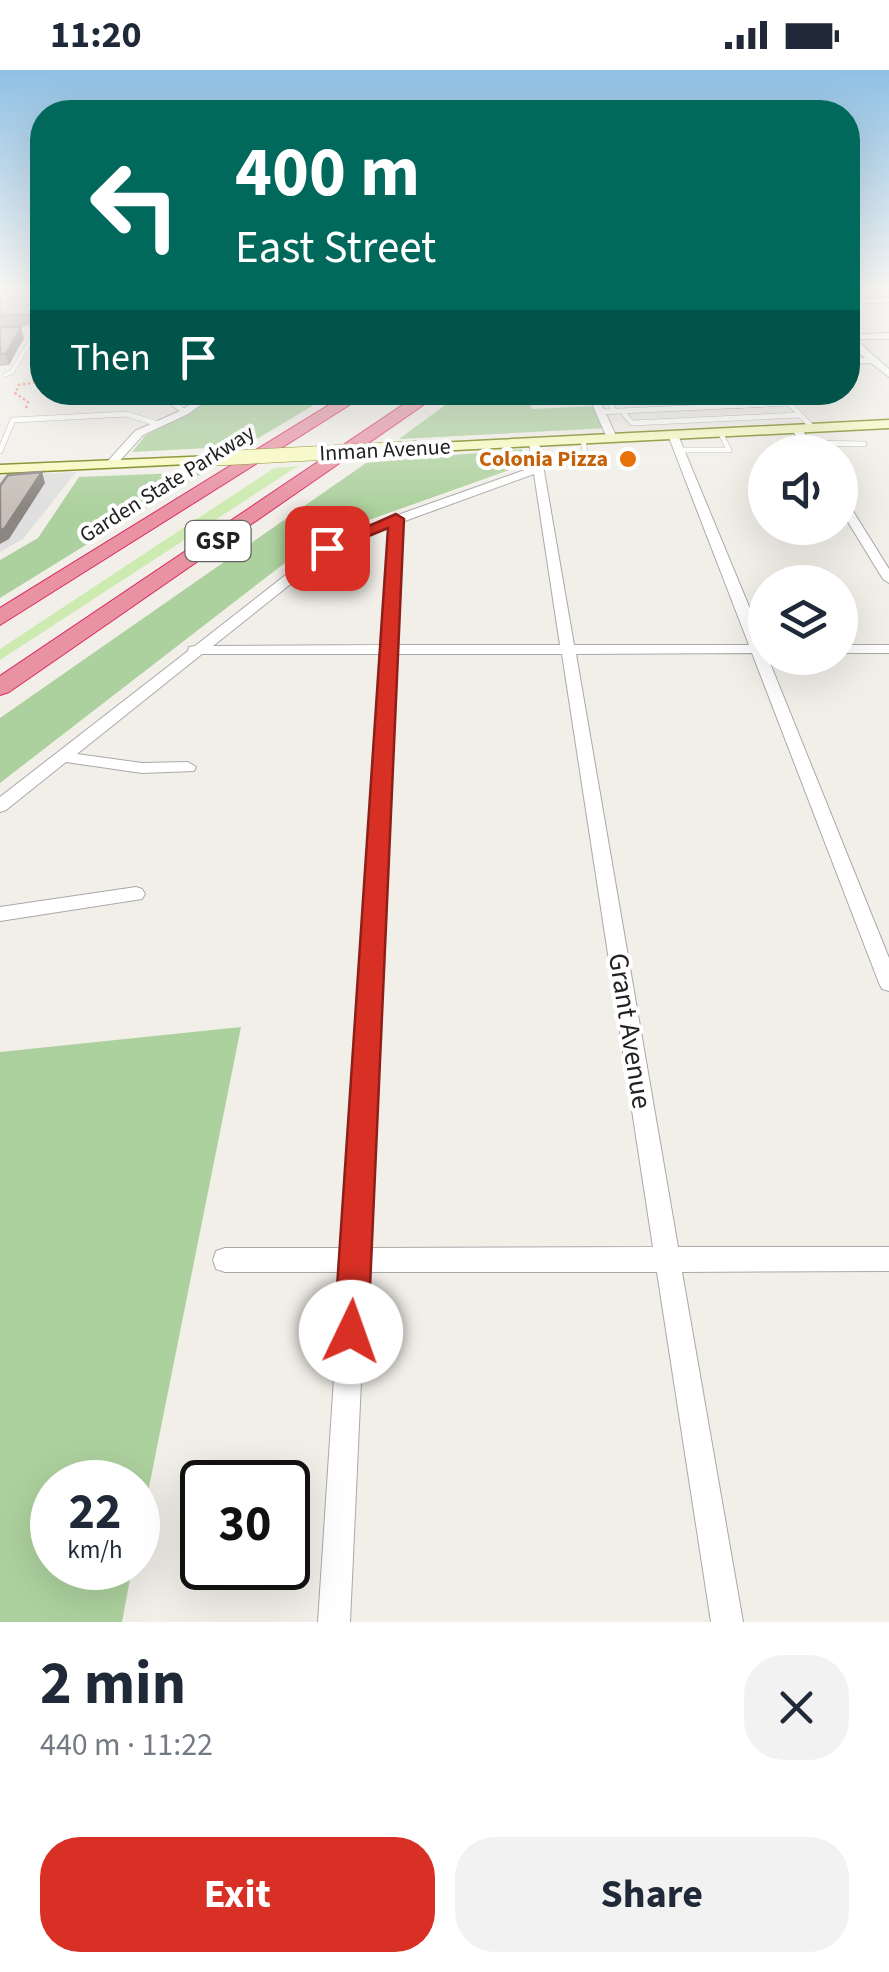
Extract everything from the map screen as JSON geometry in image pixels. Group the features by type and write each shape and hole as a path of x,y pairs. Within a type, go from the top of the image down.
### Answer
{"highway":[{"name":"Garden State Parkway","path":"0,618 341,405"},
{"name":"GSP","path":"0,687 415,405"}],"main road":[{"name":"Inman Avenue","path":"0,470 612,438 676,442 798,422 812,427 889,424"}],"street":[{"path":"112,464 139,434 195,405"},
{"path":"596,405 612,438"},
{"path":"798,422 803,435"},
{"name":"Grant Avenue","path":"534,442 727,1622"},
{"path":"676,442 748,617"},
{"path":"0,806 194,650 338,541 538,464"},
{"path":"334,1622 396,519"},
{"path":"858,529 889,579"},
{"path":"194,650 748,649"},
{"path":"858,649 889,649"},
{"path":"771,675 889,983"},
{"path":"63,757 142,768 188,767"},
{"path":"0,914 136,894"},
{"path":"225,1260 889,1258"}],"lane":[{"path":"0,385 3,375"},
{"path":"175,405 185,412"},
{"path":"614,405 632,423 798,422 790,405"},
{"path":"600,412 746,405"},
{"path":"0,451 13,420 127,414 158,424"},
{"path":"538,464 586,459 583,440"},
{"path":"858,444 864,444"}],"path":[{"path":"25,412 28,402 15,393 24,383 30,383"}],"shaded area":[{"path":"76,472 23,539 0,552 0,476"}],"green space":[{"path":"201,405 314,405 245,446 132,452 145,436"},
{"path":"445,405 531,405 532,409 597,406 608,428 399,439"},
{"path":"522,449 523,465 316,539 0,783 0,718 366,463"},
{"path":"298,466 0,660 0,649 274,468"},
{"path":"204,472 0,598 0,560 38,538 79,477"},
{"path":"241,1027 154,1460 30,1460 30,1590 128,1590 122,1622 0,1622 0,1052"}],"building":[{"path":"42,472 0,531 0,486 8,475"}],"place":[{"name":"Colonia Pizza","path":"628,459"}],"route":[{"path":"327,548 396,519 351,1332"}]}
